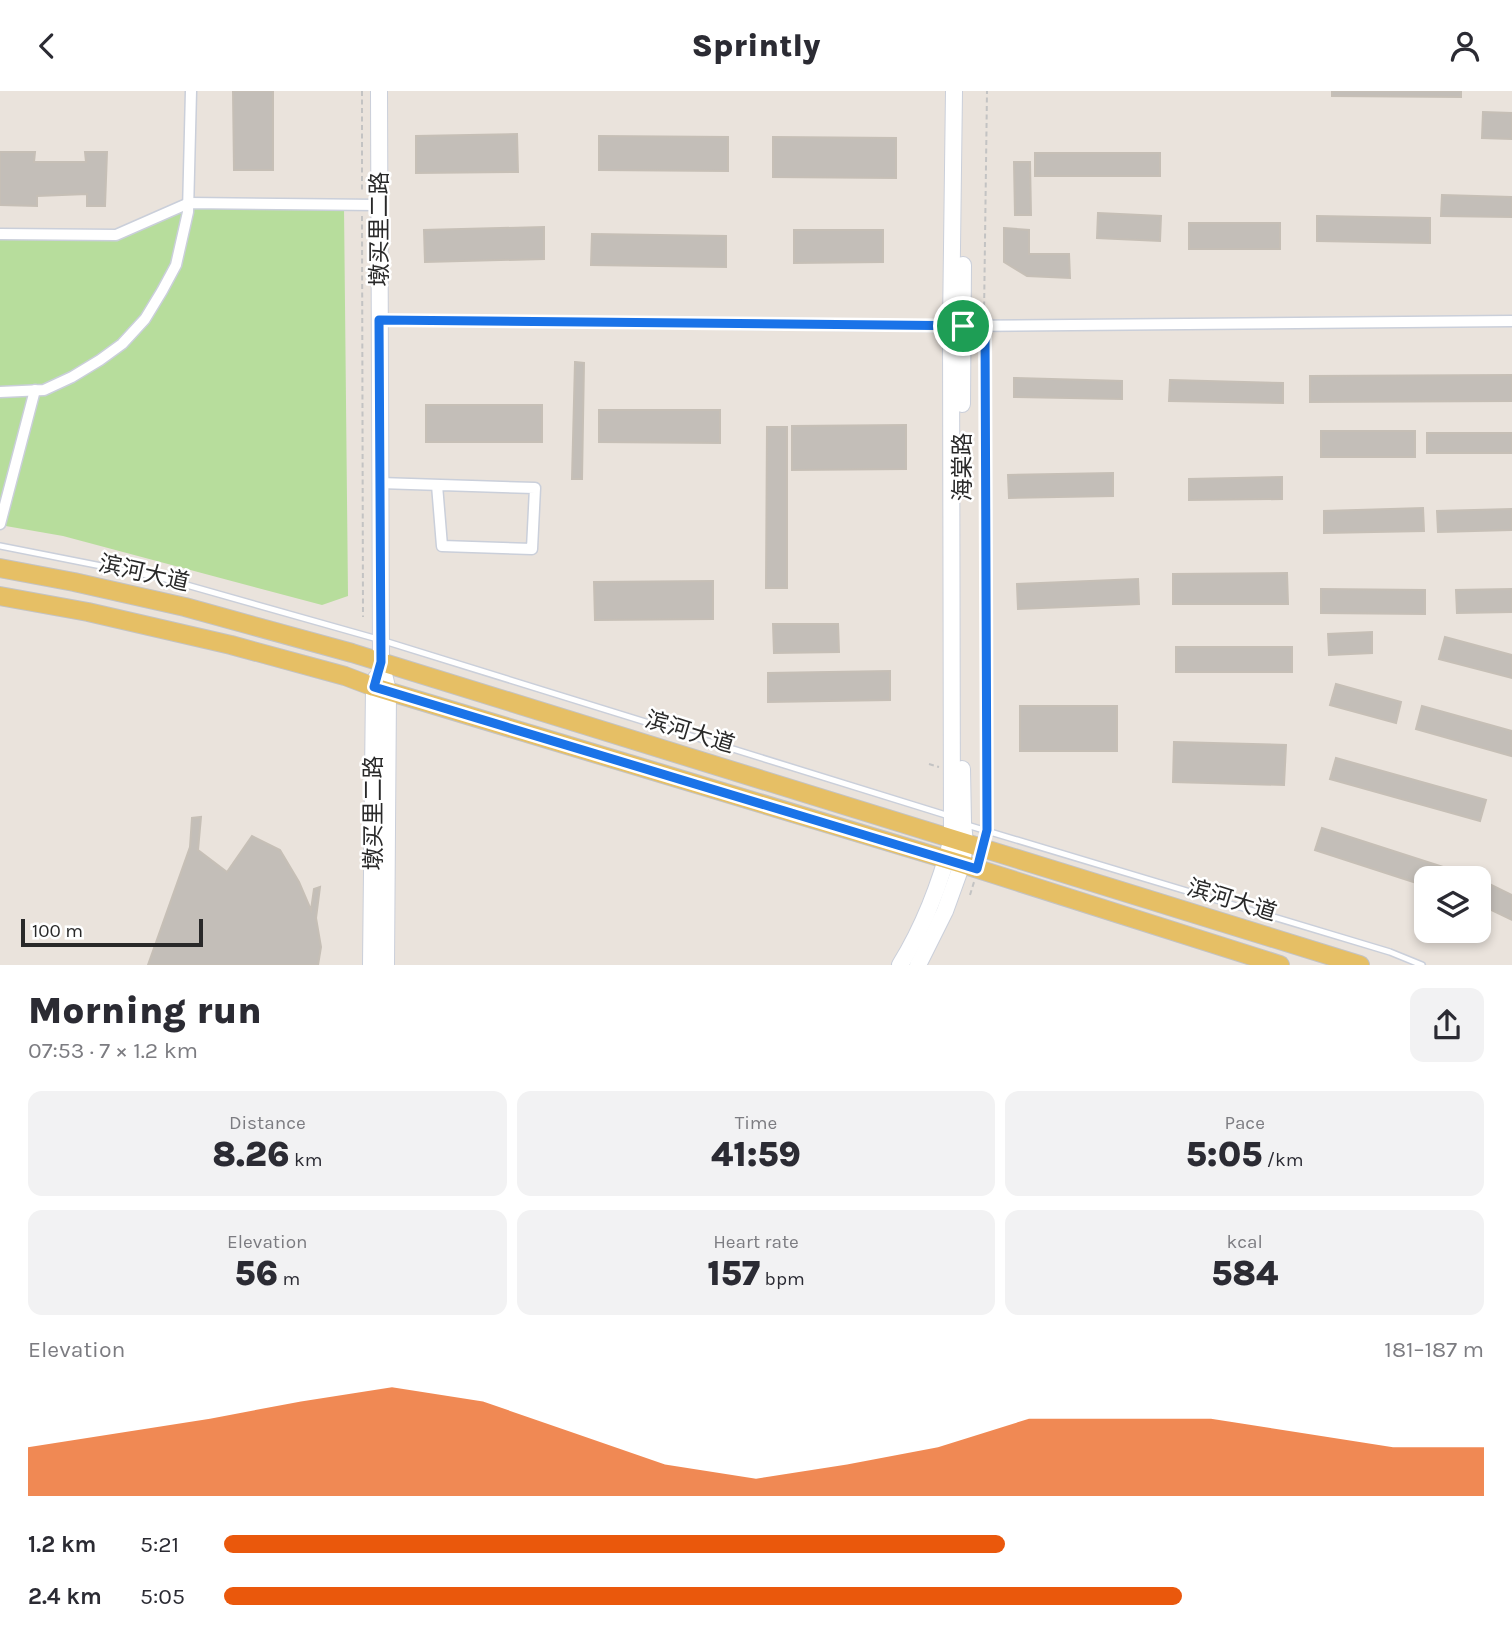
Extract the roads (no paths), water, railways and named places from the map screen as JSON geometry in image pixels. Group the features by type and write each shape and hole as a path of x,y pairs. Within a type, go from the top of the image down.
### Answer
{"main road":[{"name":"滨河大道","path":"0,568 185,607 958,830 1360,965"},
{"name":"滨河大道","path":"0,596 88,612 231,645 345,676 962,864 1280,965"}],"street":[{"path":"0,392 44,390 72,377 121,344 145,319 176,264 188,212 191,91"},
{"name":"墩买里二路","path":"379,91 370,205 379,320 386,965"},
{"name":"海棠路","path":"954,91 961,715 958,830 962,864"},
{"name":"海棠路","path":"957,326 963,91"},
{"path":"0,234 116,235 188,203 370,205"},
{"path":"379,320 957,326 1512,321"},
{"path":"0,524 35,390"},
{"path":"380,483 535,488 532,549 442,546 437,485"},
{"name":"墩买里二路","path":"371,965 381,689"},
{"path":"900,965 929,907 962,864"},
{"path":"918,965 945,911 962,864"}],"lane":[{"path":"0,546 162,578 381,640 958,830 987,830 1390,952 1422,965"}]}
